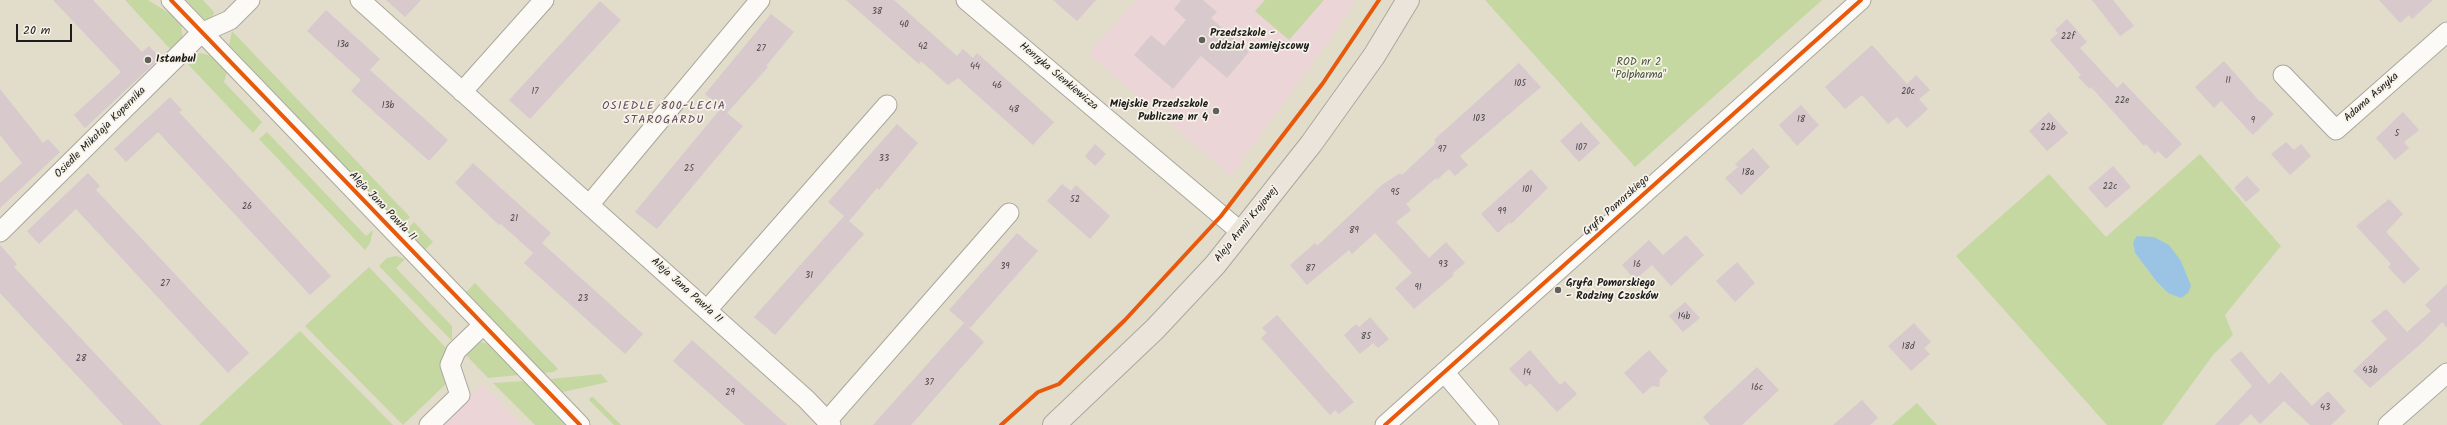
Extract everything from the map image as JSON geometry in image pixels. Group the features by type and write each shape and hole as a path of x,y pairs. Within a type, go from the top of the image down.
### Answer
{"main road":[{"name":"Aleja Armii Krajowej","path":"1054,425 1155,329 1214,265 1311,144 1374,56 1408,0"}],"street":[{"name":"Aleja Jana Pawła II","path":"171,0 201,33 580,425"},
{"path":"201,33 230,20 250,0"},
{"name":"Aleja Jana Pawła II","path":"360,0 806,399 829,423"},
{"path":"462,92 544,0"},
{"path":"589,205 760,0"},
{"name":"Henryka Sienkiewicza","path":"966,0 1241,232"},
{"name":"Gryfa Pomorskiego","path":"1385,425 1861,0"},
{"name":"Adama Asnyka","path":"2283,75 2336,130 2447,32"},
{"name":"Osiedle Mikołaja Kopernika","path":"0,232 201,33"},
{"path":"707,310 887,105"},
{"path":"829,423 1010,213"},
{"path":"429,425 460,395 450,365 456,351 483,325"},
{"path":"1444,372 1489,425"},
{"path":"2388,425 2447,373"}],"shaded area":[{"name":"Miejskie Przedszkole Publiczne nr 4","path":"1136,0 1355,0 1337,29 1231,176 1088,54"},
{"path":"483,384 522,425 441,425"}],"green space":[{"path":"125,0 148,0 172,15 181,25 183,40 173,52"},
{"path":"186,0 203,0 214,12 213,18 210,21 205,20"},
{"path":"1265,0 1324,0 1289,40 1255,11"},
{"name":"ROD nr 2 \"Polpharma\"","path":"1485,0 1822,0 1635,167"},
{"path":"232,31 410,217 401,225 229,45"},
{"path":"201,53 212,56 227,72 224,82 262,122 253,133 185,61 192,55"},
{"path":"267,132 366,236 373,230 370,243 365,250 259,139"},
{"path":"2200,154 2281,246 2225,315 2233,335 2213,355 2162,425 2107,425 1956,256 2049,174 2106,237","holes":["2135,253 2181,261 2190,286 2168,293 2156,281"]},
{"path":"414,222 433,242 425,250 406,230"},
{"path":"396,256 405,259 396,268 452,326 452,341 379,266 387,258"},
{"path":"369,267 448,350 448,382 403,425 305,326"},
{"path":"475,283 558,369 554,372 544,373 466,292"},
{"path":"300,331 393,425 199,425"},
{"path":"481,342 488,344 519,375 488,378 465,354"},
{"path":"601,374 608,382 563,392 550,379"},
{"path":"525,381 567,425 535,425 493,383"},
{"path":"593,397 621,425 614,425 589,400"},
{"path":"1917,403 1937,425 1892,425"}],"water":[{"path":"2137,236 2154,237 2169,245 2181,261 2191,286 2188,293 2181,298 2168,293 2156,281 2135,253 2133,242"}],"building":[{"path":"53,0 93,0 142,52 149,46 160,58 85,128 74,115 121,72"},
{"path":"386,0 421,0 405,17"},
{"path":"846,0 894,0 957,56 963,49 973,58 977,53 1054,122 1033,145 958,78 948,85 921,61 919,64"},
{"path":"1053,0 1096,0 1077,21"},
{"name":"Przedszkole - oddział zamiejscowy","path":"1181,0 1203,0 1217,12 1211,18 1249,52 1227,78 1201,56 1173,89 1134,55 1151,35 1164,46 1186,20 1174,9"},
{"path":"2092,0 2113,0 2134,26 2120,36"},
{"path":"2379,0 2433,0 2412,19 2409,15 2400,23"},
{"path":"600,1 621,20 530,119 509,100"},
{"path":"326,10 380,59 370,70 448,140 429,161 351,91 361,80 307,31"},
{"path":"771,14 794,32 766,66 768,67 727,113 705,94"},
{"path":"2067,19 2087,42 2080,48 2117,88 2123,82 2182,144 2166,159 2158,151 2155,154 2146,144 2144,146 2091,87 2090,89 2078,77 2081,75 2050,40 2058,33 2055,30"},
{"path":"1872,45 1907,84 1916,75 1930,90 1919,99 1928,109 1907,128 1897,117 1888,124 1862,95 1845,109 1825,87"},
{"path":"2224,61 2260,102 2261,101 2274,114 2253,135 2221,101 2214,108 2195,87"},
{"path":"1519,63 1541,87 1460,156 1468,165 1455,176 1449,169 1437,180 1436,178 1406,204 1411,210 1396,222 1429,258 1446,242 1465,263 1452,274 1454,275 1414,309 1395,288 1412,273 1375,233 1352,254 1349,250 1307,285 1290,265 1315,243 1317,246 1382,185 1400,173 1402,175 1436,143 1434,140"},
{"path":"0,89 43,143 48,139 60,152 0,208 0,183 22,163 0,135"},
{"path":"170,97 182,110 179,112 331,276 310,295 158,132 126,162 114,149"},
{"path":"1801,105 1819,125 1797,146 1779,125"},
{"path":"721,108 743,126 657,229 635,212"},
{"path":"2049,112 2068,133 2047,151 2029,131"},
{"path":"2403,112 2419,130 2404,142 2409,148 2395,160 2376,138"},
{"path":"1581,122 1600,143 1579,162 1560,141"},
{"path":"897,124 918,143 879,190 877,188 849,221 864,234 775,335 754,317 844,216 828,202"},
{"path":"2286,142 2294,150 2301,144 2311,156 2290,175 2271,154"},
{"path":"1095,144 1106,154 1095,166 1085,156"},
{"path":"1753,148 1770,167 1741,195 1725,178 1738,167 1735,164"},
{"path":"473,163 551,233 542,243 643,334 625,354 524,263 533,253 501,224 499,225 455,183"},
{"path":"2113,166 2131,187 2106,208 2088,188"},
{"path":"1531,169 1548,188 1511,224 1510,222 1498,233 1481,214"},
{"path":"88,173 100,186 96,190 249,353 228,373 76,209 39,244 27,231"},
{"path":"2247,176 2260,190 2246,202 2234,188"},
{"path":"1062,184 1071,191 1076,185 1110,216 1090,239 1047,201"},
{"path":"2389,199 2403,214 2386,232 2420,269 2404,284 2388,267 2391,264 2356,226"},
{"path":"1017,233 1038,251 970,328 949,310"},
{"path":"1686,235 1704,255 1671,286 1652,265 1635,280 1622,265 1649,240 1663,255"},
{"path":"0,245 17,264 14,267 162,425 123,425 0,293"},
{"path":"1737,262 1755,283 1735,302 1716,281"},
{"path":"2447,284 2447,328 2442,322 2424,341 2370,388 2353,371 2387,339 2371,321 2386,309 2407,332 2431,311 2425,305"},
{"path":"1685,302 1700,318 1683,332 1669,316"},
{"path":"1277,315 1354,402 1339,414 1335,410 1330,415 1261,338 1267,333 1262,328"},
{"path":"1370,317 1389,339 1378,348 1373,343 1360,354 1344,335 1356,324 1359,327"},
{"path":"964,323 984,342 911,425 873,425"},
{"path":"1914,323 1931,342 1924,348 1930,354 1911,371 1888,346"},
{"path":"692,340 787,425 745,425 673,361"},
{"path":"1530,350 1560,385 1565,381 1577,394 1557,412 1530,383 1526,387 1509,369"},
{"path":"1649,350 1668,371 1660,379 1659,387 1652,386 1643,394 1624,373"},
{"path":"2241,351 2269,384 2281,372 2312,406 2328,391 2346,411 2331,425 2310,425 2284,401 2260,424 2251,414 2239,425 2215,425 2252,386 2230,360"},
{"path":"1757,367 1779,390 1742,425 1710,425 1703,417"},
{"path":"1862,400 1878,418 1870,425 1833,425"}],"cycle path":[{"path":"171,0 580,425"},
{"path":"1001,425 1038,392 1059,384 1125,320 1221,216 1323,83 1379,0"},
{"path":"1385,425 1861,0"}],"place":[{"name":"Przedszkole - oddział zamiejscowy","path":"1202,40"},
{"name":"Istanbul","path":"148,60"},
{"name":"Miejskie Przedszkole Publiczne nr 4","path":"1216,111"},
{"name":"Gryfa Pomorskiego - Rodziny Czosków","path":"1558,290"}],"district":[{"name":"OSIEDLE 800-LECIA STAROGARDU","path":"664,114"}]}
